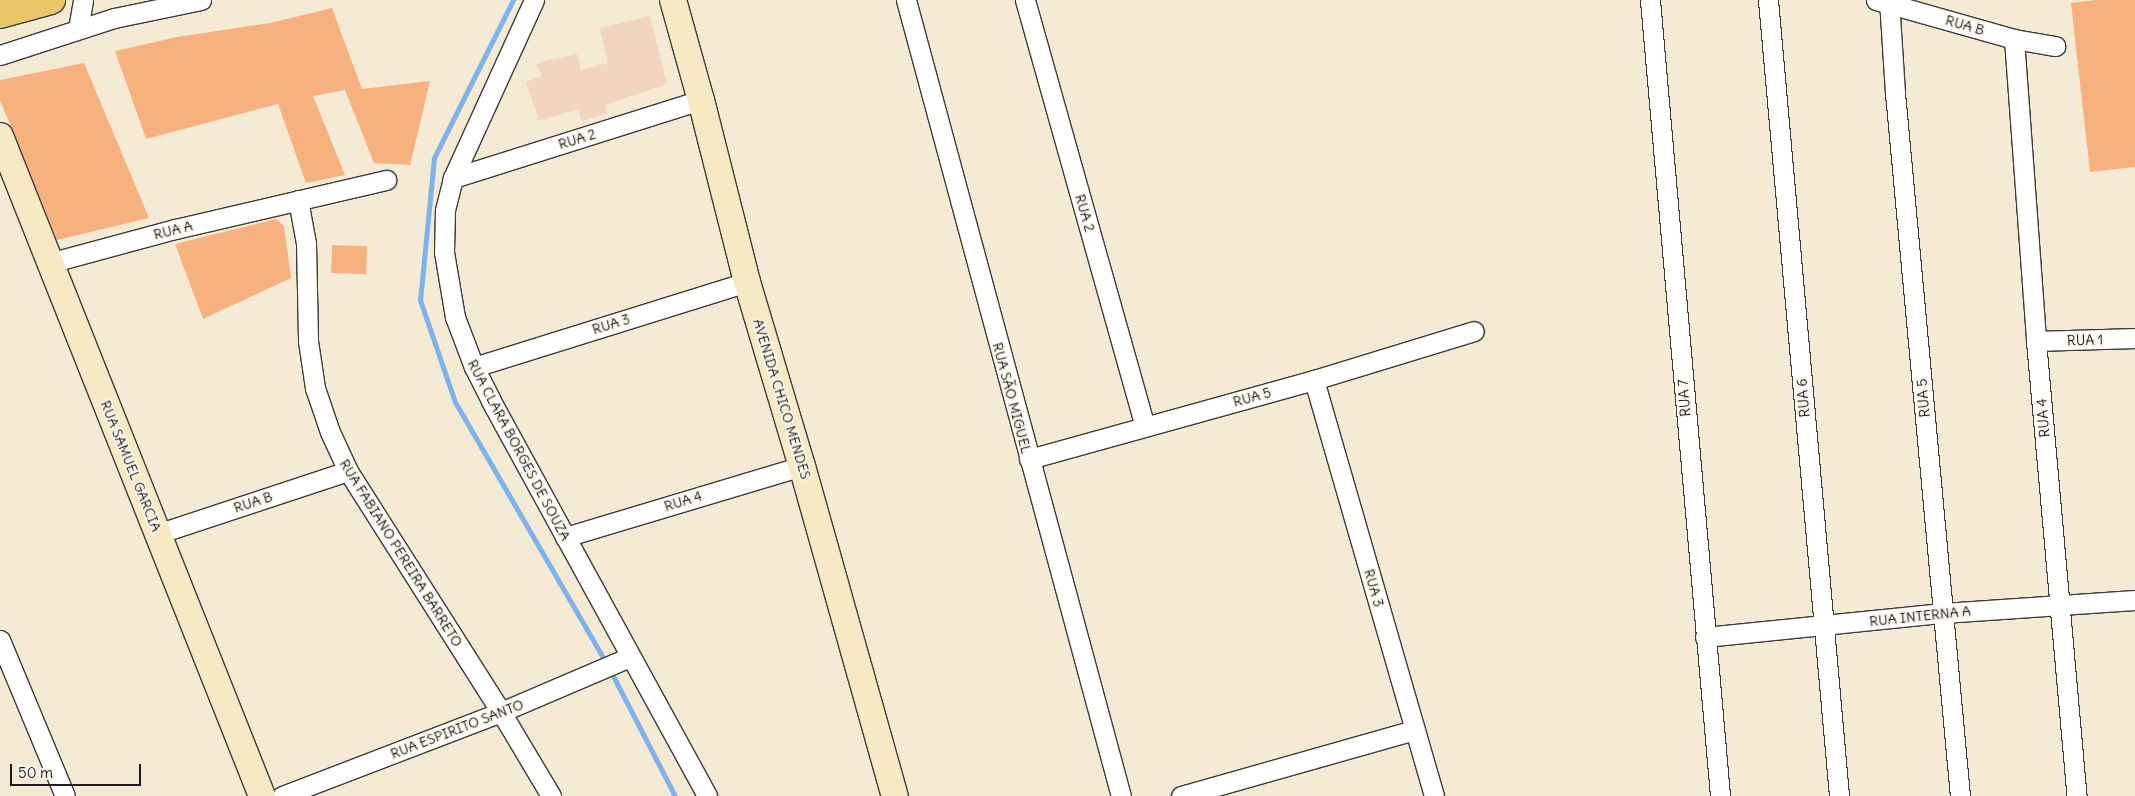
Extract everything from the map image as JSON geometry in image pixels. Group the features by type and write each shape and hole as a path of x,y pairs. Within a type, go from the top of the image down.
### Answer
{"highway":[{"path":"0,14 51,0"}],"street":[{"path":"78,29 83,0"},
{"path":"0,55 114,18 201,0"},
{"name":"RUA CLARA BORGES DE SOUZA","path":"534,0 453,178 445,211 444,252 455,317 474,367 564,537 624,660 707,796"},
{"name":"AVENIDA CHICO MENDES","path":"673,0 701,100 747,282 802,466 895,796"},
{"name":"RUA SÃO MIGUEL","path":"906,0 1121,796"},
{"name":"RUA 2","path":"1024,0 1145,426"},
{"name":"RUA 7","path":"1650,0 1720,796"},
{"name":"RUA 6","path":"1768,0 1822,626 1839,796"},
{"name":"RUA 5","path":"1885,1 1960,796"},
{"name":"RUA B","path":"1885,1 2014,39 2056,46"},
{"name":"RUA 4","path":"2014,39 2036,341 2077,796"},
{"name":"RUA 2","path":"453,178 701,100"},
{"name":"RUA SAMUEL GARCIA","path":"0,136 262,796"},
{"name":"RUA A","path":"49,263 175,229 386,180"},
{"name":"RUA FABIANO PEREIRA BARRETO","path":"298,200 306,244 308,341 315,388 330,432 348,471 501,712 551,796"},
{"name":"RUA 3","path":"474,367 747,282"},
{"name":"RUA 5","path":"1029,459 1314,380 1474,332"},
{"name":"RUA 1","path":"2036,341 2135,338"},
{"name":"RUA 3","path":"1314,380 1434,796"},
{"name":"RUA 4","path":"564,537 802,466"},
{"name":"RUA B","path":"158,534 348,471"},
{"name":"RUA INTERNA A","path":"1705,637 1943,613 2135,600"},
{"path":"0,640 65,796"},
{"name":"RUA ESPIRITO SANTO","path":"282,796 501,712 624,660"},
{"path":"1181,796 1415,730"}],"shaded area":[{"path":"650,16 667,84 605,105 607,114 582,121 578,110 539,120 526,82 542,76 536,63 577,54 581,70 608,63 600,28"}],"building":[{"path":"2096,0 2135,0 2135,167 2090,172 2071,3"},
{"path":"332,8 362,89 430,81 410,165 374,163 345,90 313,96 345,175 306,183 278,104 146,139 115,51 177,37 270,23"},
{"path":"84,63 149,218 57,240 0,100 0,80"},
{"path":"276,219 284,226 291,278 203,319 175,244"},
{"path":"332,245 367,246 366,274 331,273"}],"waterway":[{"path":"513,0 434,158 420,300 455,402 606,662"},
{"path":"610,670 675,796"}]}
